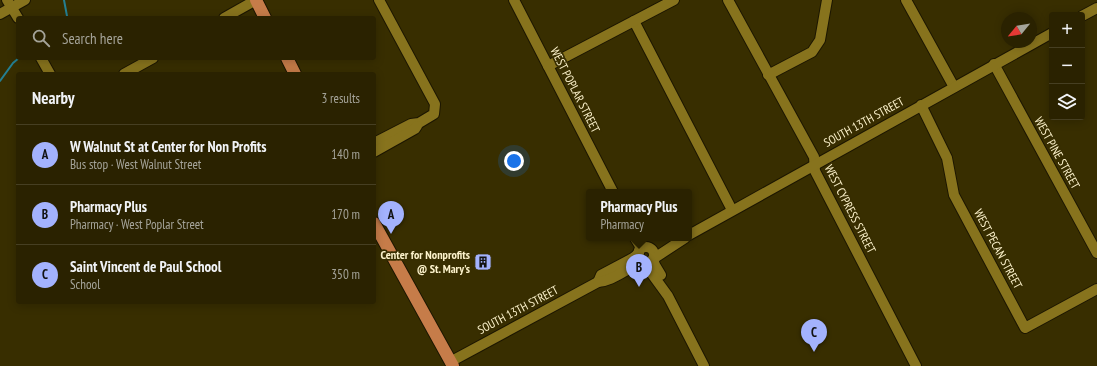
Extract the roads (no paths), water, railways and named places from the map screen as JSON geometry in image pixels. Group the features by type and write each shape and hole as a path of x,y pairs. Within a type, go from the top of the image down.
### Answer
{"main road":[{"path":"256,0 264,16"},
{"path":"287,60 294,72"},
{"path":"376,227 448,365"}],"street":[{"path":"0,14 9,4 25,0"},
{"path":"228,16 256,0"},
{"path":"376,142 412,124 419,123 434,114 435,104 379,0"},
{"name":"WEST POPLAR STREET","path":"514,0 611,189"},
{"path":"548,66 674,0"},
{"name":"WEST CYPRESS STREET","path":"728,0 814,157 815,171 916,366"},
{"path":"768,75 812,52 820,40 827,0"},
{"path":"906,0 954,87"},
{"path":"9,4 17,16"},
{"path":"1085,14 1097,8"},
{"path":"634,21 732,210"},
{"name":"SOUTH 13TH STREET","path":"692,233 920,105 1049,35"},
{"path":"42,60 49,72"},
{"path":"128,72 149,60"},
{"name":"WEST PINE STREET","path":"994,64 1097,253"},
{"name":"WEST PECAN STREET","path":"920,105 947,158 954,195 1026,328 1097,289"},
{"path":"376,151 415,129 419,123"},
{"path":"637,241 640,246 639,258 649,261 668,296 700,365"},
{"path":"644,241 654,254 649,261"},
{"path":"639,253 642,249 657,248 672,241"},
{"name":"SOUTH 13TH STREET","path":"448,365 598,282 605,281 636,264 649,261 680,241"},
{"name":"SOUTH 13TH STREET","path":"598,282 601,275 633,258 639,253"}],"waterway":[{"path":"64,0 67,16"},
{"path":"0,81 17,60"}],"place":[{"name":"W Walnut St at Center for Non Profits","path":"391,234"},
{"name":"Center for Nonprofits @ St. Mary's","path":"483,262"},
{"name":"Pharmacy Plus","path":"639,287"},
{"name":"Saint Vincent de Paul School","path":"814,352"}]}
